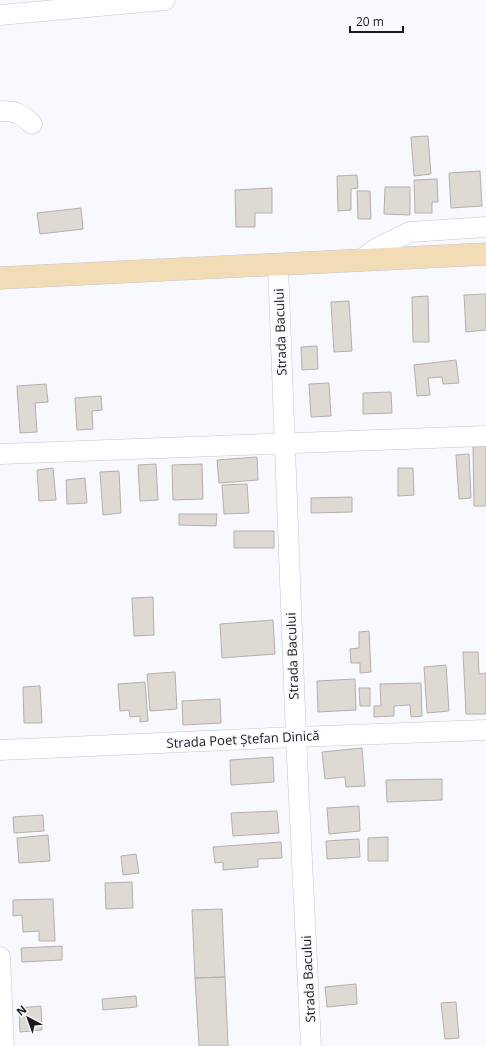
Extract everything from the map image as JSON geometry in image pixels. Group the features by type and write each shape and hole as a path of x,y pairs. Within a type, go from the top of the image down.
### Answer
{"street":[{"path":"0,15 165,0"},
{"path":"0,111 15,112 24,116 32,124"},
{"path":"359,261 377,248 410,232 486,227"},
{"path":"0,278 486,254"},
{"name":"Strada Bacului","path":"278,265 296,737 311,1046"},
{"path":"0,454 284,445 486,436"},
{"name":"Strada Poet Ștefan Dinică","path":"0,750 486,730"},
{"path":"0,957 4,1046"}],"building":[{"path":"428,136 431,174 414,176 411,137"},
{"path":"480,171 482,206 451,208 449,173"},
{"path":"357,175 358,188 351,189 351,210 338,211 337,176"},
{"path":"437,179 438,202 432,202 432,213 415,213 414,180"},
{"path":"385,187 410,187 410,215 384,214"},
{"path":"272,188 272,213 255,213 255,227 236,227 235,190"},
{"path":"357,191 370,191 371,219 358,219"},
{"path":"81,208 83,229 40,234 37,213"},
{"path":"486,294 486,330 466,332 464,295"},
{"path":"428,296 429,342 413,342 412,297"},
{"path":"349,301 352,351 334,352 331,302"},
{"path":"317,346 318,369 302,370 301,347"},
{"path":"456,360 459,383 443,384 442,377 428,378 430,395 417,396 414,365"},
{"path":"329,383 331,416 311,417 309,384"},
{"path":"46,384 48,402 35,403 37,432 20,433 17,386"},
{"path":"391,392 392,413 363,414 363,393"},
{"path":"101,396 102,410 92,411 93,429 77,430 75,398"},
{"path":"486,446 486,506 474,506 473,447"},
{"path":"469,454 471,498 459,499 456,455"},
{"path":"257,457 258,480 219,483 217,460"},
{"path":"156,464 158,500 140,501 138,465"},
{"path":"202,464 203,499 173,500 172,465"},
{"path":"53,468 56,500 39,501 37,470"},
{"path":"398,468 413,468 414,495 398,496"},
{"path":"119,471 121,513 103,515 100,472"},
{"path":"85,478 87,503 67,504 66,480"},
{"path":"247,484 249,513 224,514 222,485"},
{"path":"352,497 352,512 311,513 311,498"},
{"path":"179,514 217,514 216,526 179,525"},
{"path":"234,531 274,531 274,548 234,548"},
{"path":"153,597 154,635 134,636 132,598"},
{"path":"273,620 275,654 222,658 220,624"},
{"path":"369,631 371,672 360,673 360,663 351,663 350,649 359,648 359,632"},
{"path":"463,652 478,652 479,674 486,673 486,714 466,714"},
{"path":"446,665 449,711 427,713 424,667"},
{"path":"175,672 177,709 150,711 147,674"},
{"path":"355,679 356,710 318,712 317,681"},
{"path":"145,682 148,721 140,722 140,716 130,717 129,710 120,711 118,684"},
{"path":"421,683 422,716 411,717 410,705 394,706 394,716 374,717 374,706 381,706 380,684"},
{"path":"40,686 42,723 24,723 23,687"},
{"path":"359,688 370,688 370,706 360,706"},
{"path":"220,699 221,723 183,725 182,701"},
{"path":"362,748 365,786 346,787 345,777 325,779 322,752"},
{"path":"273,757 274,782 231,785 230,760"},
{"path":"442,779 442,800 387,802 386,780"},
{"path":"359,806 360,831 329,834 327,808"},
{"path":"277,811 279,833 233,836 231,813"},
{"path":"43,815 44,831 14,833 13,817"},
{"path":"48,835 50,861 19,863 17,838"},
{"path":"388,837 388,861 368,861 368,838"},
{"path":"359,839 360,857 327,859 326,841"},
{"path":"281,842 282,858 258,859 258,867 223,870 223,862 215,863 213,847"},
{"path":"136,854 139,873 123,875 121,856"},
{"path":"132,882 133,908 106,909 105,883"},
{"path":"53,899 55,941 39,941 39,931 23,932 22,915 13,916 13,900"},
{"path":"222,909 225,977 195,978 192,910"},
{"path":"62,946 62,960 22,962 21,948"},
{"path":"225,977 228,1046 199,1046 195,978"},
{"path":"356,984 357,1004 327,1007 325,987"},
{"path":"136,996 137,1007 103,1010 102,999"},
{"path":"456,1002 459,1038 445,1039 441,1003"},
{"path":"41,1006 42,1030 20,1032 19,1008"}]}
